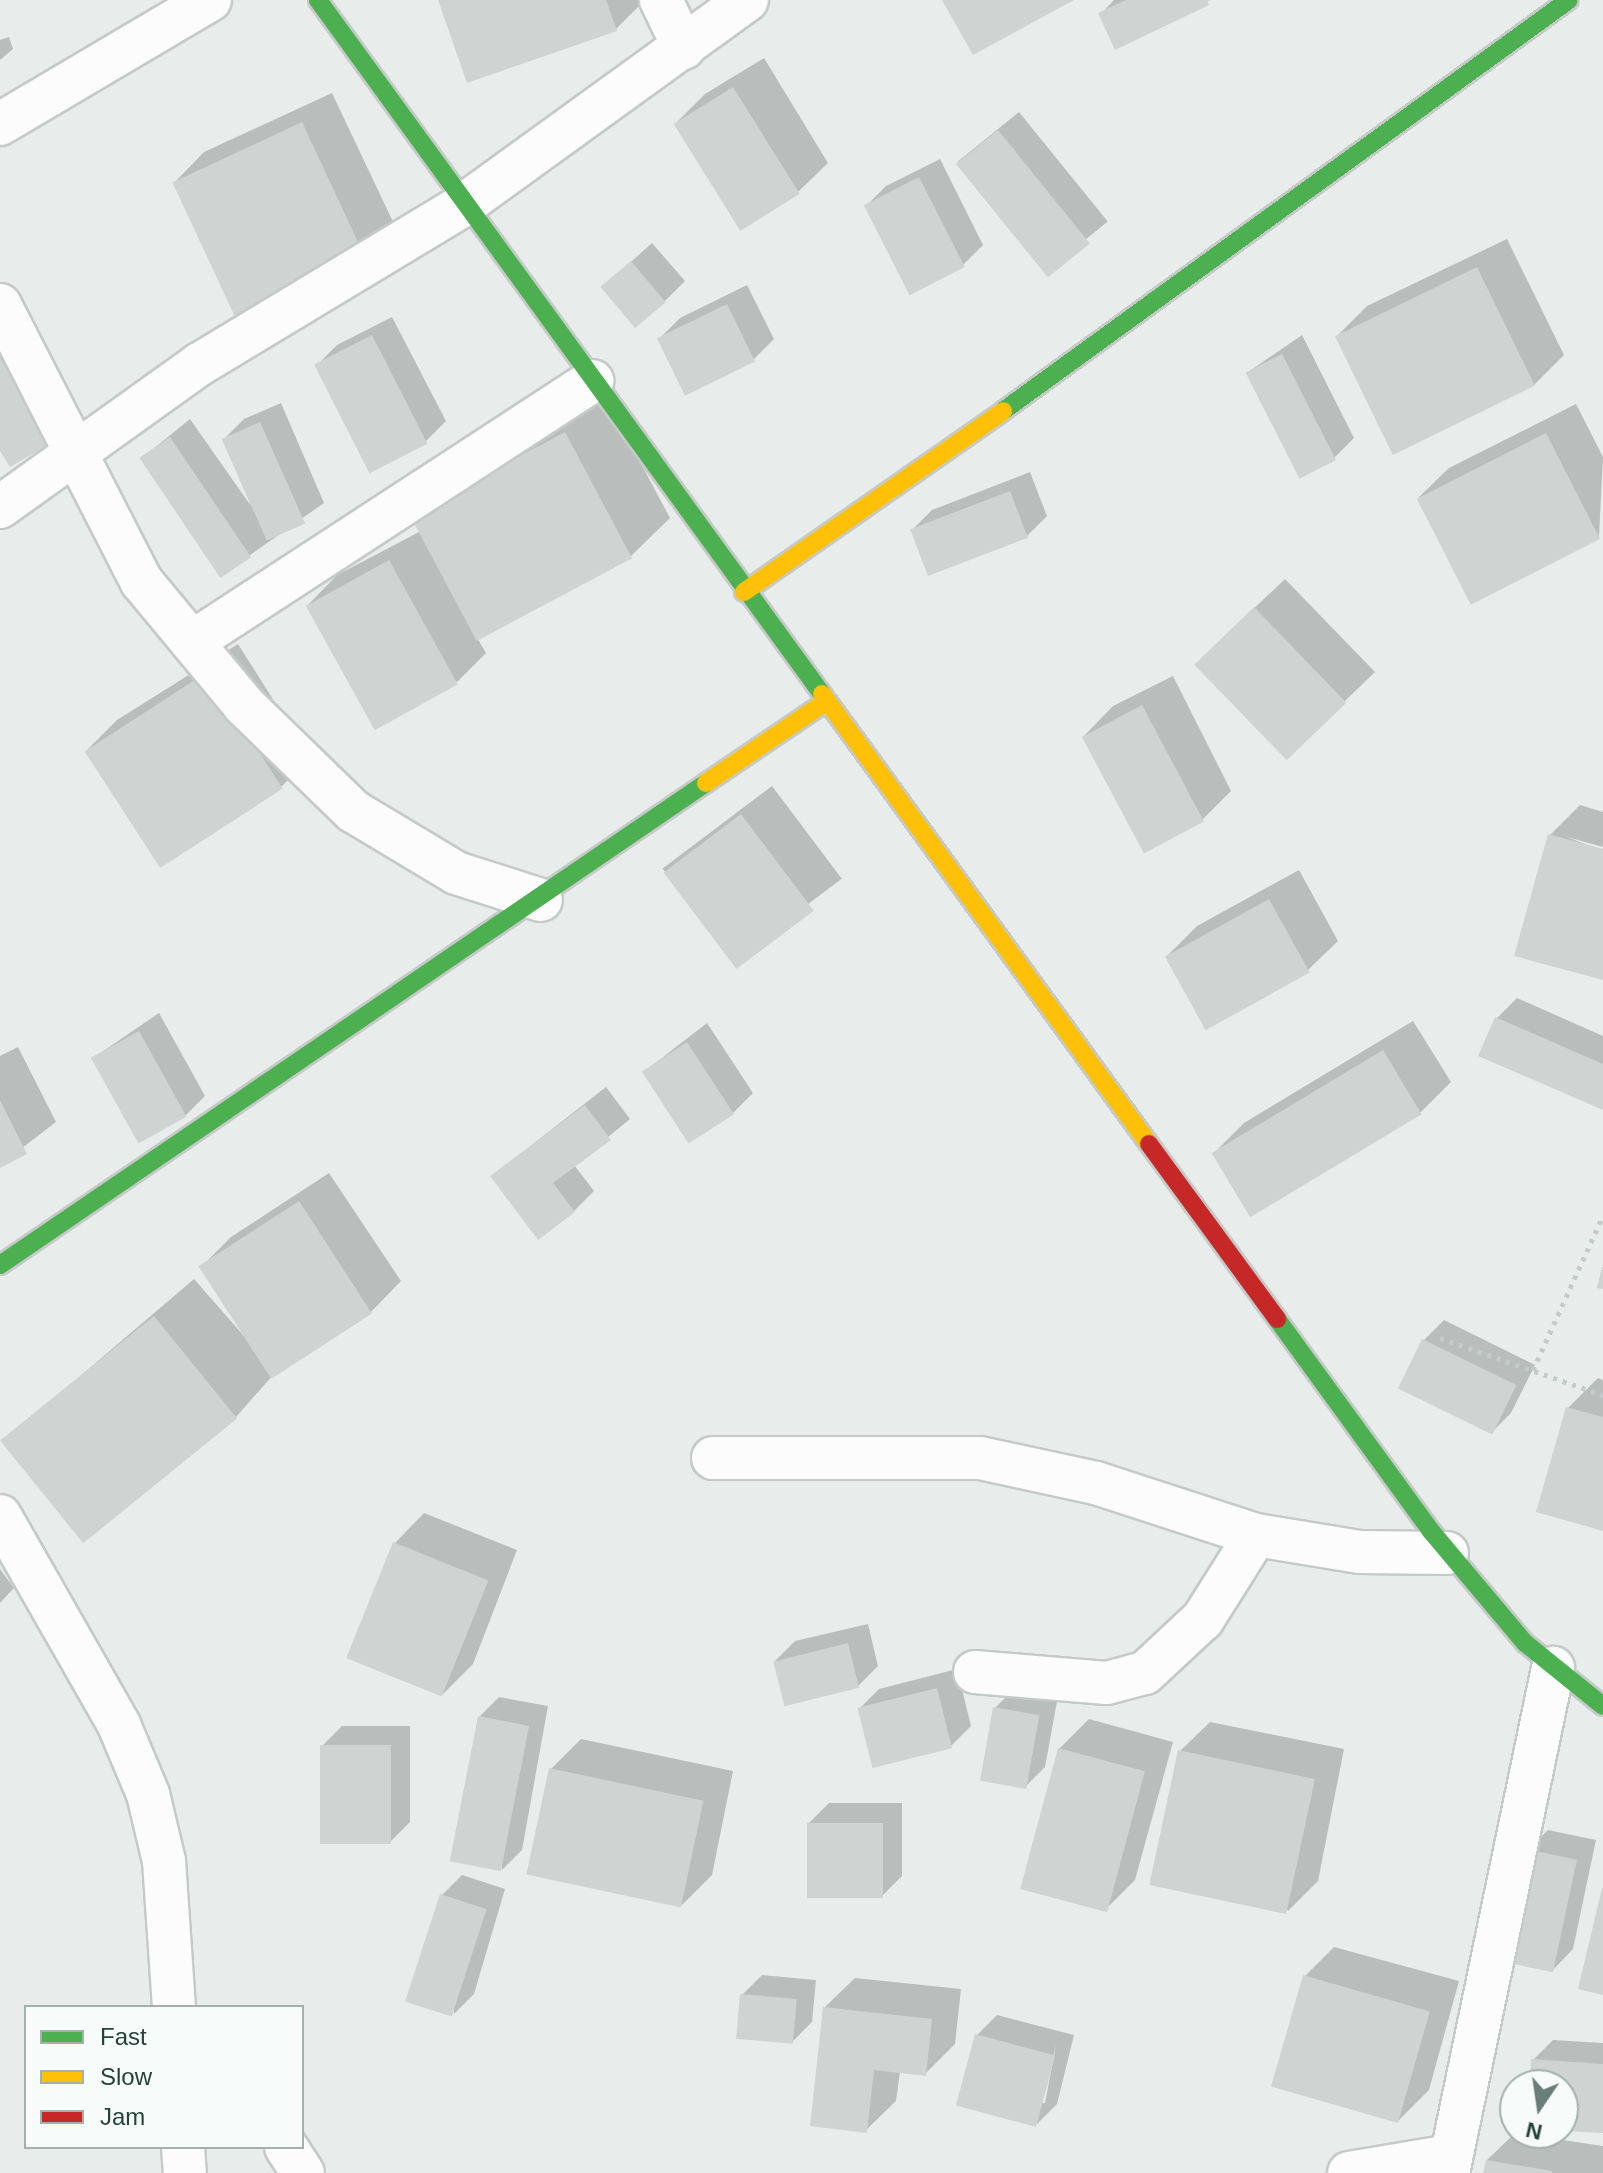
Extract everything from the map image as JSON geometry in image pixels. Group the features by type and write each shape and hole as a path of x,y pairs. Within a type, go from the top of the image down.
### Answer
{"street":[{"path":"0,124 210,0"},
{"path":"318,0 824,703 1447,1553 1553,1668 1603,1706"},
{"path":"661,0 684,48"},
{"path":"0,507 78,455 200,364 465,204 747,0"},
{"path":"744,592 1276,219 1569,0"},
{"path":"0,305 142,582 244,705 353,811 456,873 541,900"},
{"path":"192,642 592,381"},
{"path":"0,1265 541,900 824,703"},
{"path":"713,1458 980,1458 1096,1483 1256,1535 1360,1552 1447,1553"},
{"path":"0,1516 119,1725 148,1794 164,1861 172,1987 194,2005"},
{"path":"975,1672 1107,1683 1145,1673 1203,1619 1256,1535"},
{"path":"1349,2173 1449,2164 1553,1668"},
{"path":"183,2149 185,2173"},
{"path":"287,2149 303,2173"}],"path":[{"path":"1533,1370 1603,1216"},
{"path":"1440,1338 1603,1395"}],"building":[{"path":"438,0 606,0 617,31 467,83"},
{"path":"942,0 1074,0 973,55"},
{"path":"1126,0 1207,0 1209,5 1115,50 1098,13"},
{"path":"733,87 800,194 740,231 674,124"},
{"path":"302,122 365,258 236,318 172,182"},
{"path":"998,130 1090,243 1048,277 956,164"},
{"path":"919,177 965,267 910,295 864,205"},
{"path":"631,261 666,302 635,328 600,287"},
{"path":"1477,267 1535,386 1393,455 1335,336"},
{"path":"727,304 755,362 685,396 657,338"},
{"path":"372,335 427,444 369,473 314,365"},
{"path":"1282,354 1336,460 1299,479 1245,373"},
{"path":"0,358 51,443 10,467 0,451"},
{"path":"260,422 305,523 267,540 222,439"},
{"path":"565,432 632,558 477,641 410,515"},
{"path":"1546,433 1600,539 1471,605 1417,499"},
{"path":"170,437 251,557 220,578 139,458"},
{"path":"1010,491 1028,538 928,576 910,529"},
{"path":"389,560 458,684 375,730 306,606"},
{"path":"1254,607 1346,703 1287,760 1194,665"},
{"path":"207,672 283,789 160,868 85,752"},
{"path":"1142,705 1204,822 1144,853 1082,737"},
{"path":"741,814 814,911 736,969 664,872"},
{"path":"1548,834 1603,849 1603,980 1514,956"},
{"path":"1269,899 1310,972 1206,1030 1165,957"},
{"path":"1495,1017 1603,1064 1603,1110 1478,1056"},
{"path":"139,1031 187,1117 138,1143 91,1058"},
{"path":"687,1042 734,1114 689,1144 642,1071"},
{"path":"1383,1050 1422,1114 1250,1217 1212,1153"},
{"path":"0,1100 27,1154 0,1168"},
{"path":"585,1105 611,1140 553,1183 575,1212 538,1240 490,1176"},
{"path":"299,1201 372,1313 271,1379 198,1266"},
{"path":"1603,1267 1603,1289 1597,1288"},
{"path":"154,1316 237,1419 83,1543 0,1441"},
{"path":"1422,1339 1516,1385 1492,1434 1398,1388"},
{"path":"1566,1407 1603,1417 1603,1531 1536,1512"},
{"path":"393,1542 488,1581 442,1696 346,1658"},
{"path":"848,1643 859,1688 784,1706 773,1662"},
{"path":"937,1688 952,1748 872,1768 857,1708"},
{"path":"993,1707 1039,1715 1026,1789 980,1781"},
{"path":"478,1716 529,1726 501,1871 450,1861"},
{"path":"320,1745 391,1745 391,1844 320,1844"},
{"path":"1058,1748 1145,1771 1107,1912 1020,1889"},
{"path":"1178,1750 1315,1779 1286,1914 1149,1885"},
{"path":"549,1768 704,1801 681,1907 526,1875"},
{"path":"807,1823 883,1823 883,1898 807,1898"},
{"path":"1526,1849 1577,1860 1553,1972 1502,1961"},
{"path":"1603,1888 1603,1995 1578,1989"},
{"path":"440,1894 487,1909 452,2017 405,2001"},
{"path":"1303,1975 1430,2011 1398,2123 1271,2087"},
{"path":"740,1994 797,1999 793,2044 736,2039"},
{"path":"823,2007 932,2019 926,2076 874,2070 867,2133 810,2126"},
{"path":"975,2034 1055,2055 1036,2127 956,2105"},
{"path":"1531,2059 1603,2064 1603,2133 1579,2132 1579,2069 1531,2069"},
{"path":"1486,2160 1552,2171 1552,2173 1483,2173"}],"traffic: fast":[{"path":"318,0 822,694"},
{"path":"1003,411 1569,0"},
{"path":"0,1265 706,783"},
{"path":"1277,1319 1431,1531 1525,1643 1603,1706"}],"traffic: slow":[{"path":"744,592 1003,411"},
{"path":"822,694 1149,1144"},
{"path":"706,783 824,703"}],"traffic: jam":[{"path":"1149,1144 1277,1319"}]}
